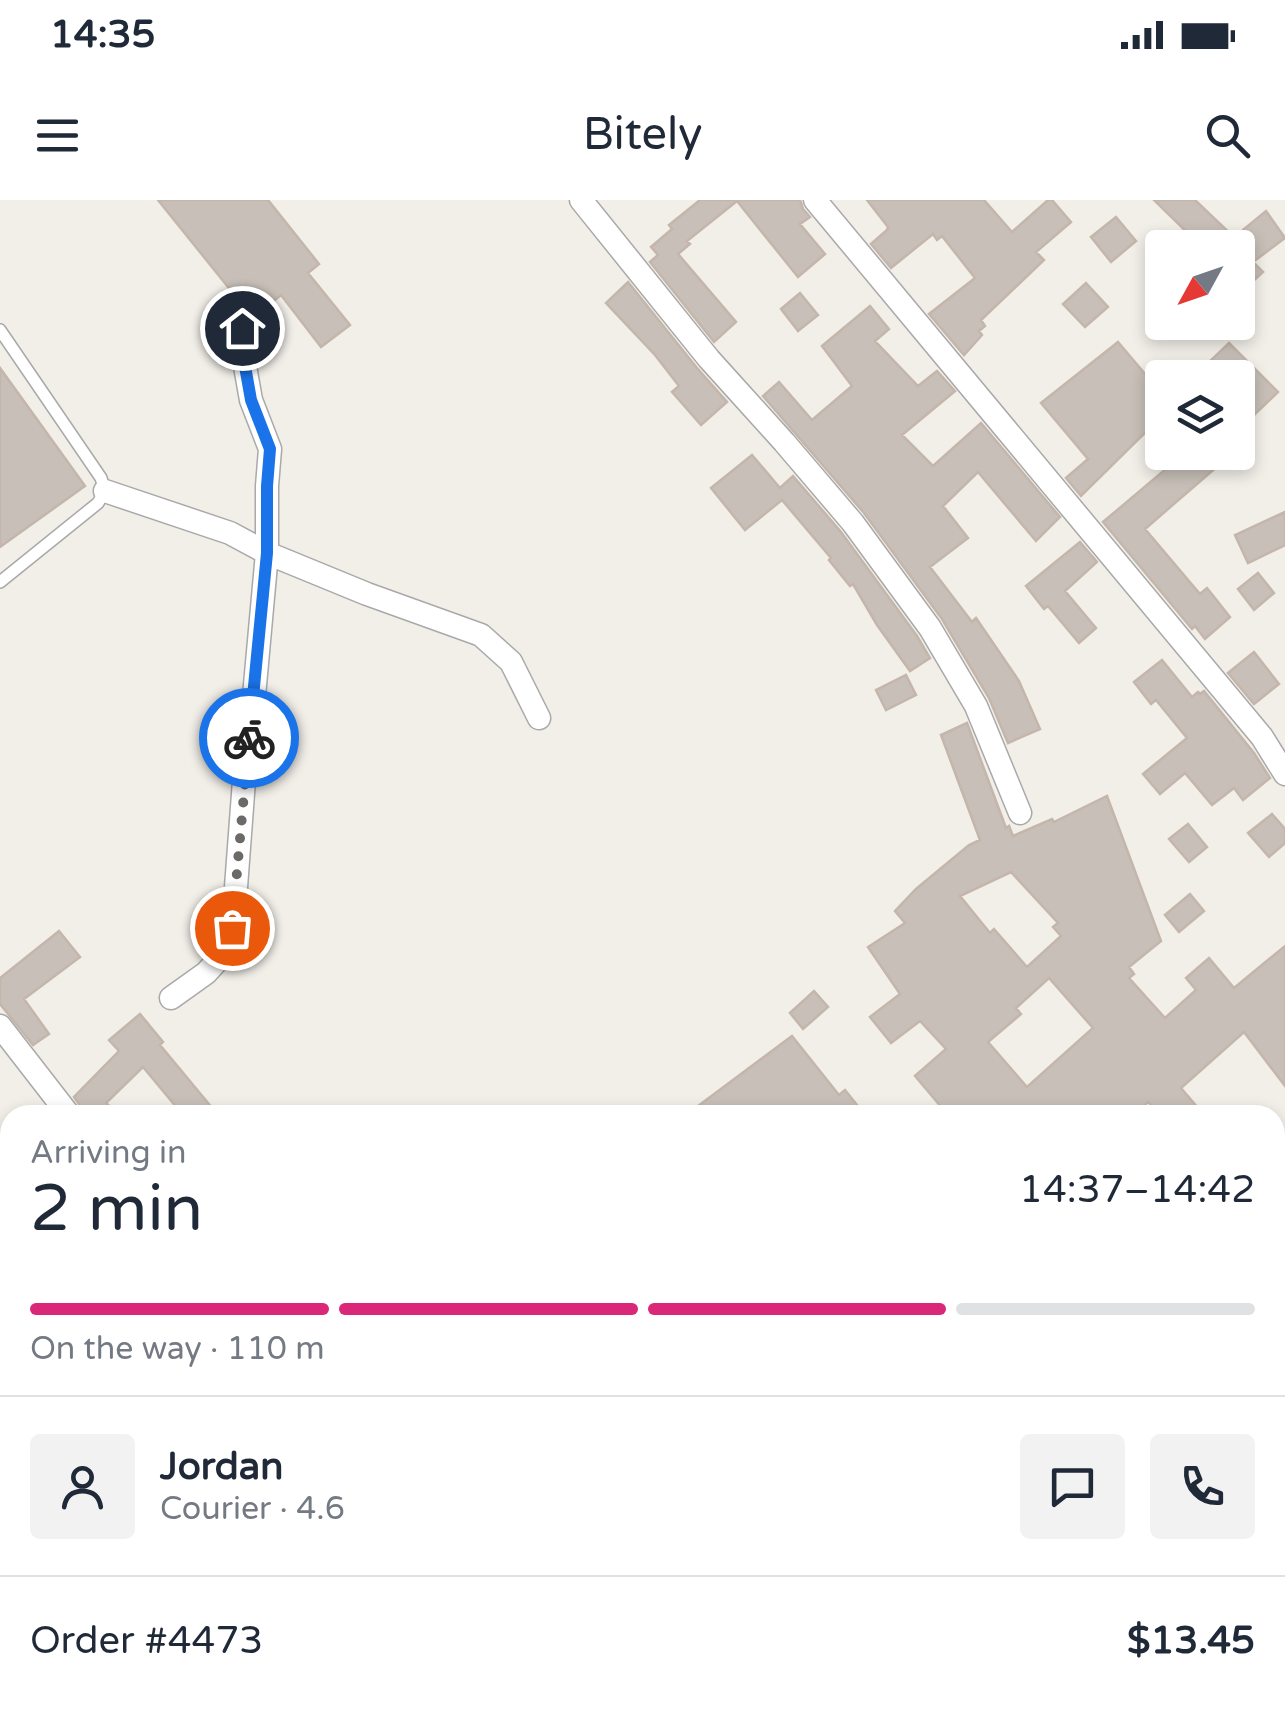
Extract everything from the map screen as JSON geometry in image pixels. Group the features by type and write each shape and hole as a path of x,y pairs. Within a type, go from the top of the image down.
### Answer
{"street":[{"path":"581,200 709,359 853,523 930,628 976,706 1020,813"},
{"path":"815,200 1262,738 1285,774"},
{"path":"171,998 206,972 228,949 232,928 267,553 270,449 251,400 240,338 242,328"},
{"path":"105,492 230,533 267,553 367,594 482,636 511,662 539,718"},
{"path":"3,1036 61,1105"}],"lane":[{"path":"0,330 101,478 105,492 98,504 0,582"}],"building":[{"path":"158,200 268,200 319,264 308,273 350,325 321,347 281,295 253,318"},
{"path":"700,200 800,200 810,217 800,224 825,254 798,277 737,201 687,241 690,244 678,254 736,322 714,342 650,262 658,255 651,247 672,229 669,225"},
{"path":"867,200 984,200 1012,232 1052,200 1071,222 1036,252 1044,260 981,320 985,326 979,331 982,335 964,355 929,314 975,278 942,236 937,240 933,234 891,268 871,244 888,227"},
{"path":"1154,200 1195,200 1226,230 1185,230"},
{"path":"1266,211 1285,238 1255,260 1255,230 1243,230"},
{"path":"1116,217 1136,241 1111,262 1091,237"},
{"path":"628,282 727,402 701,425 672,392 679,386 655,355 606,303"},
{"path":"1086,283 1108,307 1085,327 1063,304"},
{"path":"800,293 818,315 798,331 781,309"},
{"path":"870,306 889,329 875,341 918,386 937,371 955,391 902,435 933,466 981,423 1060,517 1036,541 978,472 943,506 968,538 930,567 972,622 976,618 1019,681 1040,729 1008,743 989,698 942,619 864,513 763,396 779,382 812,420 852,386 822,346"},
{"path":"1118,342 1145,374 1145,433 1081,496 1066,478 1088,459 1041,403"},
{"path":"1229,343 1246,360 1211,360"},
{"path":"0,368 85,486 0,547"},
{"path":"1255,369 1278,392 1255,414"},
{"path":"752,455 780,488 793,476 841,532 930,658 910,671 853,584 850,586 782,500 745,530 711,488"},
{"path":"1165,470 1213,470 1145,529 1200,594 1207,588 1230,617 1205,639 1195,626 1192,629 1103,522"},
{"path":"1285,512 1285,545 1248,563 1235,535"},
{"path":"1080,542 1097,562 1065,591 1096,628 1079,643 1026,586"},
{"path":"1258,573 1274,593 1254,610 1238,589"},
{"path":"1254,652 1279,684 1254,704 1228,673"},
{"path":"1162,660 1192,697 1204,691 1270,778 1243,800 1234,788 1212,805 1185,773 1160,794 1143,774 1187,738 1156,700 1151,704 1134,682"},
{"path":"906,675 916,695 886,710 876,690"},
{"path":"967,723 1006,828 1009,826 1013,836 1052,819 1054,822 1107,796 1161,941 1129,967 1134,974 1129,978 1165,1018 1196,990 1186,978 1209,958 1234,988 1285,946 1285,1086 1244,1032 1181,1088 1195,1105 940,1105 915,1076 946,1049 920,1021 891,1043 870,1017 900,994 868,947 905,923 895,911 916,889 980,840 941,735","holes":["1011,872 1058,923 1053,927 1061,936 1027,967 994,929 990,933 960,896","1049,978 1093,1028 1027,1087 988,1042 1021,1014 1016,1008"]},
{"path":"1272,814 1285,829 1285,843 1269,857 1248,833"},
{"path":"1188,824 1207,847 1189,862 1169,839"},
{"path":"1190,894 1204,911 1179,932 1165,915"},
{"path":"59,931 80,957 24,999 49,1034 33,1045 0,1004 0,978"},
{"path":"814,991 828,1007 803,1029 790,1013"},
{"path":"140,1014 210,1105 175,1105 143,1067 108,1105 80,1105 74,1097 119,1051 109,1040"},
{"path":"792,1036 839,1095 845,1090 857,1105 699,1105"}],"way so far":[{"path":"232,928 249,738"}],"route":[{"path":"242,328 240,338 251,400 270,449 267,553 249,738"}]}
